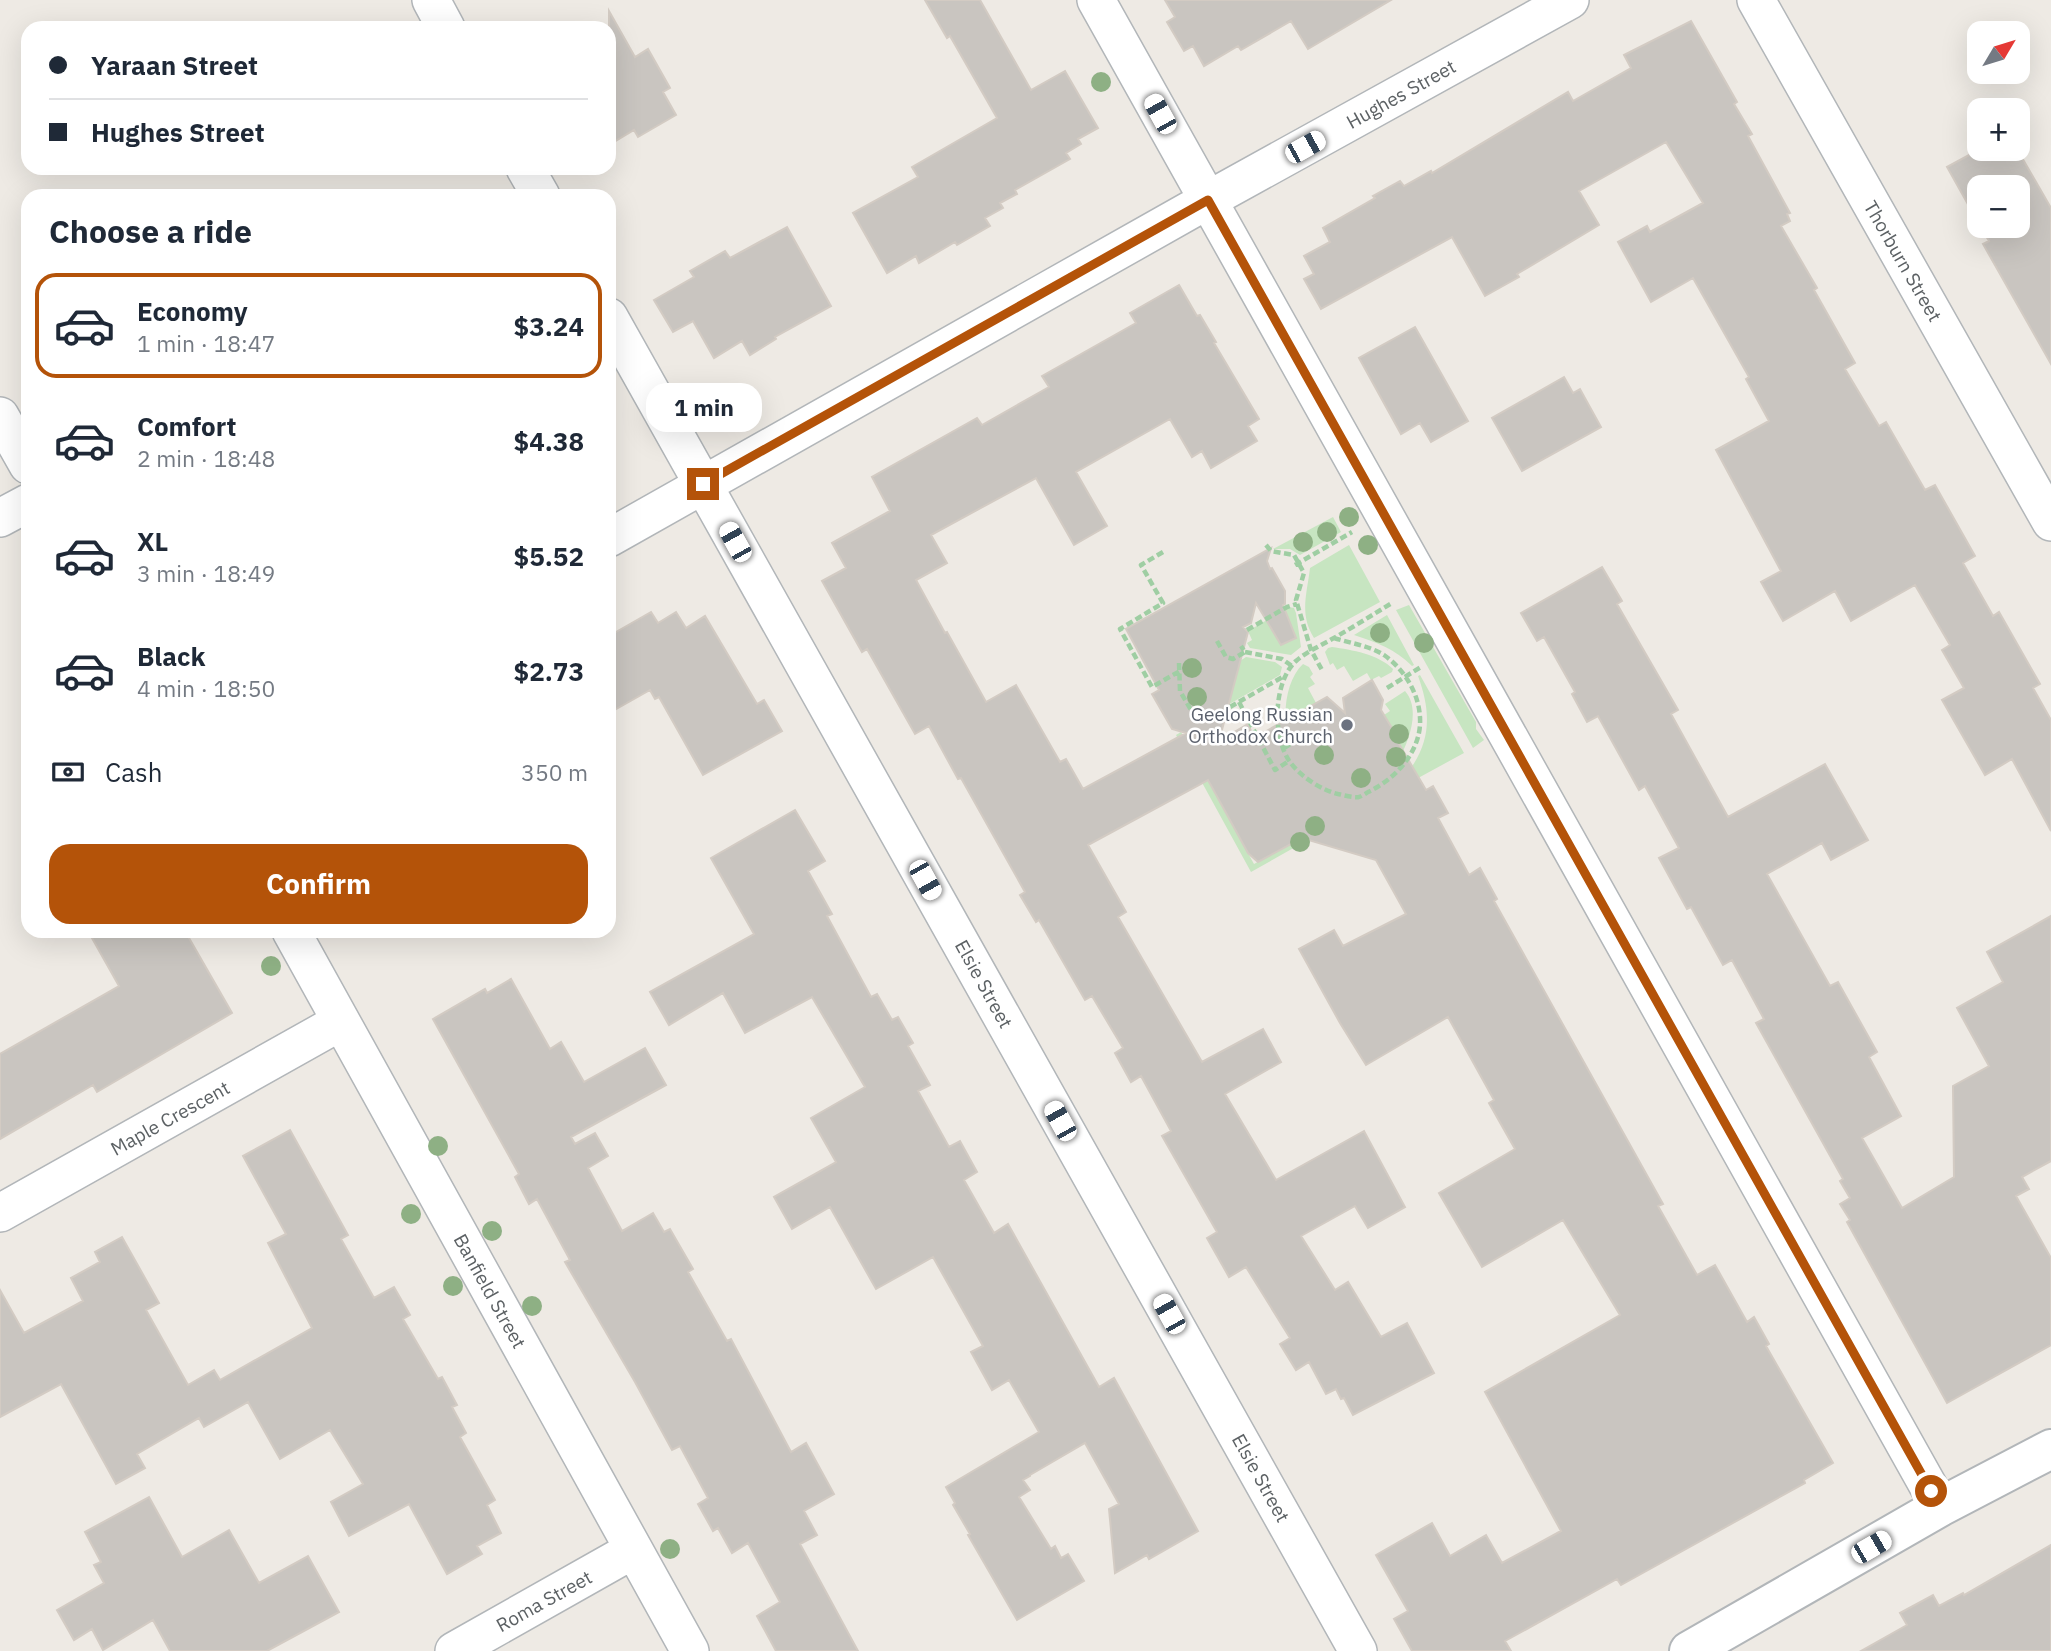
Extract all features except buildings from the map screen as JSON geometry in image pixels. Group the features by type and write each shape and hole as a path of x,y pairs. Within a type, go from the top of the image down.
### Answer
{"street":[{"path":"431,0 442,21"},
{"path":"1096,0 1940,1507"},
{"name":"Hughes Street","path":"616,534 1208,200 1570,0"},
{"name":"Thorburn Street","path":"1756,0 2051,522"},
{"name":"Elsie Street","path":"616,329 1358,1651"},
{"path":"0,416 21,453"},
{"path":"0,518 21,507"},
{"name":"Banfield Street","path":"295,938 690,1651"},
{"name":"Maple Crescent","path":"0,1213 340,1022"},
{"path":"1689,1651 1940,1507 2051,1449"},
{"name":"Roma Street","path":"454,1651 633,1550"}],"path":[{"path":"1297,564 1383,514"},
{"path":"1266,545 1271,551 1294,555 1304,573 1296,600 1311,650 1322,670"},
{"path":"1163,552 1141,565 1163,603 1121,629 1152,687 1180,671"},
{"path":"1334,638 1382,653 1399,667 1415,693 1421,718 1415,745 1402,766 1384,785 1359,797 1336,794 1311,782 1289,761 1279,735 1277,710 1283,681 1292,666 1311,650 1423,586"},
{"path":"1247,630 1297,604"},
{"path":"1217,641 1226,657 1233,659 1245,652 1282,659 1292,666"},
{"path":"1241,646 1245,652"},
{"path":"1179,663 1178,689 1198,722"},
{"path":"1387,688 1422,667"},
{"path":"1230,707 1287,675"},
{"path":"1238,702 1275,770 1289,761"},
{"path":"1284,748 1305,735"}],"green space":[{"path":"1333,517 1341,532 1300,555 1290,549 1273,549"},
{"path":"1349,545 1380,602 1314,638 1305,612 1310,568"},
{"path":"1409,605 1476,722 1476,729 1484,740 1473,748 1396,610"},
{"path":"1289,607 1294,608 1296,613 1301,647 1291,655 1250,648 1247,643 1252,640 1248,631"},
{"path":"1387,615 1414,665 1385,647 1354,635"},
{"path":"1332,647 1372,656 1387,664 1393,669 1392,672 1371,680 1367,673 1353,681 1344,666 1337,670 1333,663 1330,665 1325,652"},
{"path":"1246,657 1275,662 1282,667 1280,675 1207,717 1240,661"},
{"path":"1303,664 1309,667 1313,674 1310,677 1315,684 1308,688 1316,703 1301,711 1308,723 1286,721 1288,691"},
{"path":"1420,675 1464,753 1409,783 1405,776 1420,752 1427,728 1426,703 1418,676"},
{"path":"1405,691 1410,698 1413,716 1410,734 1399,759 1392,728 1384,715 1390,711 1385,704"},
{"path":"1181,732 1254,864 1301,838 1352,815 1251,872 1176,735"}],"place":[{"name":"Geelong Russian Orthodox Church","path":"1347,725"}],"route":[{"path":"703,484 1208,200 1931,1491"}]}
